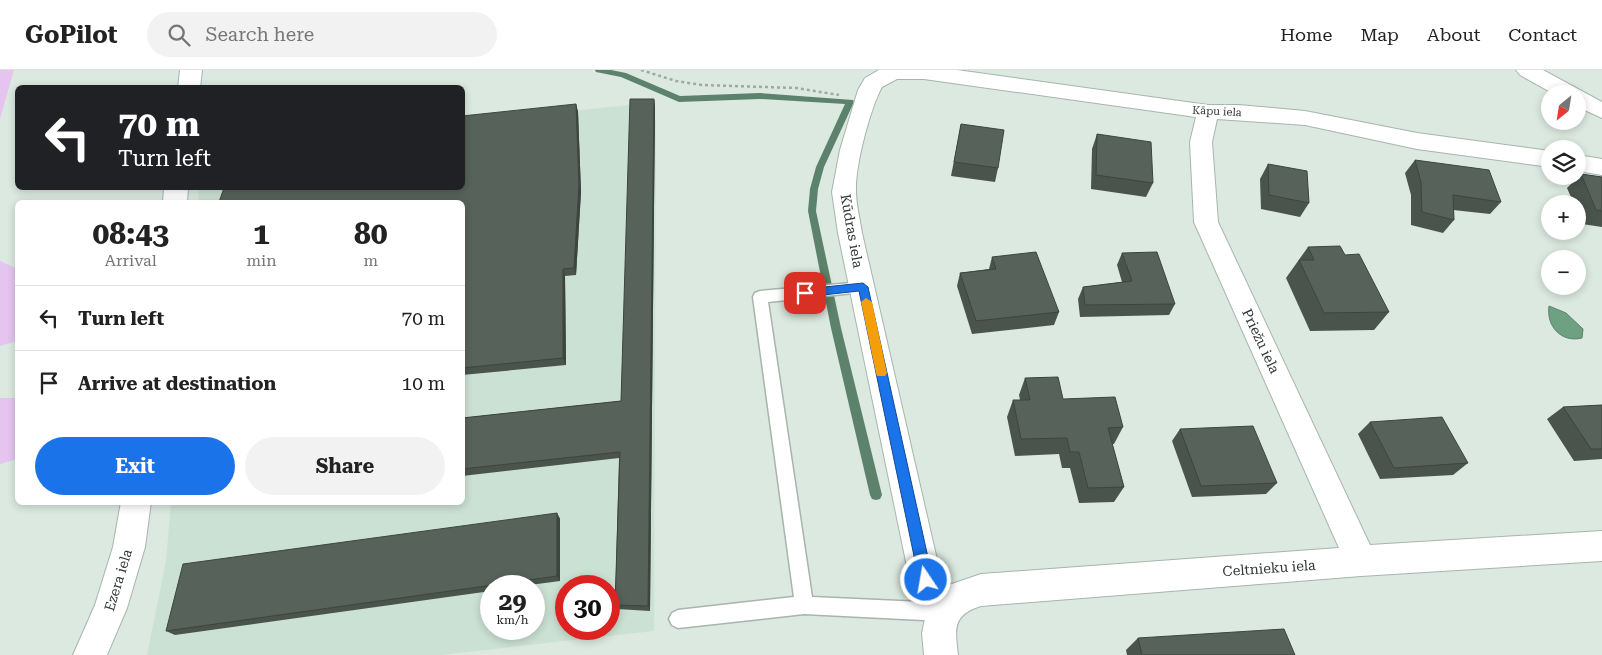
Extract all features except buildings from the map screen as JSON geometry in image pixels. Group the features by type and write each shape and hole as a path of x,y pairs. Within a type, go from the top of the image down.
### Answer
{"street":[{"path":"189,85 191,70"},
{"name":"Kāpu iela","path":"884,74 901,70 924,72 1208,112 1239,112 1305,118 1417,141 1541,158"},
{"path":"1527,70 1554,85"},
{"name":"Kūdras iela","path":"884,74 872,84 848,162 844,188 850,232 926,580 943,612"},
{"path":"1586,102 1602,111"},
{"name":"Priežu iela","path":"1208,112 1201,142 1206,222 1361,561"},
{"path":"1586,164 1602,166"},
{"name":"Ezera iela","path":"90,655 111,608 129,547 136,505"},
{"name":"Celtnieku iela","path":"943,612 958,598 981,590 1361,561 1602,546"},
{"path":"941,655 939,633 943,612"}],"lane":[{"path":"804,605 760,297 863,287"},
{"path":"678,619 804,605 943,612"}],"path":[{"path":"641,70 676,81 702,85 796,88 867,99"}],"shaded area":[{"path":"0,70 14,70 0,119"},
{"path":"630,105 656,120 654,631 620,635 620,575 555,575 555,640 574,640 440,655 147,655 166,561 171,505 465,505 465,200 198,200 199,190 465,190 465,122"},
{"path":"0,261 15,268 15,342 0,346"},
{"path":"1549,306 1566,313 1583,329 1582,338 1568,338 1557,332 1550,321"},
{"path":"0,398 15,398 15,460 0,464"}],"waterway":[{"path":"599,70 623,75 679,99 760,96 850,102 820,167 814,189 812,211 836,328 876,495"}],"slow traffic":[{"path":"866,302 881,373"}],"route":[{"path":"805,293 863,287 926,580"}]}
